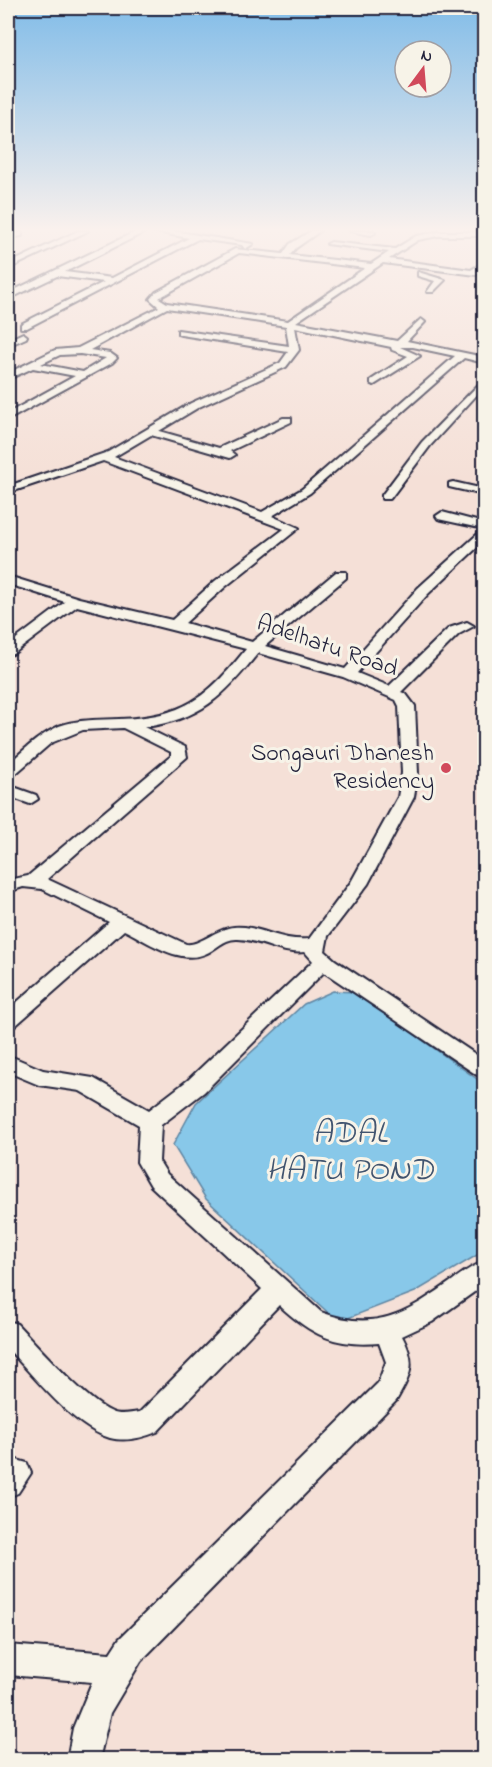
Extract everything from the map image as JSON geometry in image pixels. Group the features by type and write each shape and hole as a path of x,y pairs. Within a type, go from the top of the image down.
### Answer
{"street":[{"path":"39,328 20,325 43,313"},
{"path":"80,351 153,313"},
{"path":"221,313 484,360"},
{"path":"290,324 305,313"},
{"path":"395,343 421,322"},
{"path":"8,490 103,457 195,405 283,365 292,356 294,350 290,324"},
{"path":"181,332 294,350"},
{"path":"8,343 23,336"},
{"path":"374,382 415,356 395,343"},
{"path":"8,417 112,358 107,355 80,351 62,351 11,375"},
{"path":"263,516 306,491 460,356"},
{"path":"32,364 85,375"},
{"path":"386,497 426,444 484,382"},
{"path":"148,431 225,454 287,420"},
{"path":"103,457 293,528 220,584 175,625"},
{"path":"8,475 29,483"},
{"path":"453,485 484,492"},
{"path":"442,516 484,526"},
{"path":"348,674 431,584 484,535"},
{"path":"8,772 45,740 66,729 83,725 125,724 170,719 190,711 232,676 255,646 342,575"},
{"name":"Adelhatu Road","path":"10,583 255,646 348,674 393,691 406,706 410,773 406,797 371,864 324,927 320,952 195,1086 150,1121"},
{"path":"8,651 75,601"},
{"path":"393,691 454,631 467,626"},
{"path":"33,881 179,757 179,750 125,724"},
{"path":"8,790 30,799"},
{"path":"8,886 21,881 46,884 192,953 223,935 237,932 320,952 484,1070"},
{"path":"8,1021 122,921"},
{"path":"8,1063 39,1077 85,1084 150,1121 148,1162 159,1180 312,1320 326,1327 358,1335 386,1332 406,1326 484,1272"},
{"path":"8,1332 85,1407 109,1424 129,1427 147,1423 278,1289"},
{"path":"83,1760 86,1736 100,1692 130,1650 387,1392 399,1372 401,1356 386,1332"},
{"path":"8,1660 117,1670"}],"water":[{"name":"ADAL HATU POND","path":"333,991 355,992 484,1084 484,1251 415,1292 338,1322 206,1199 173,1145 196,1103 304,1004"}],"place":[{"name":"Songauri Dhanesh Residency","path":"446,768"}]}
